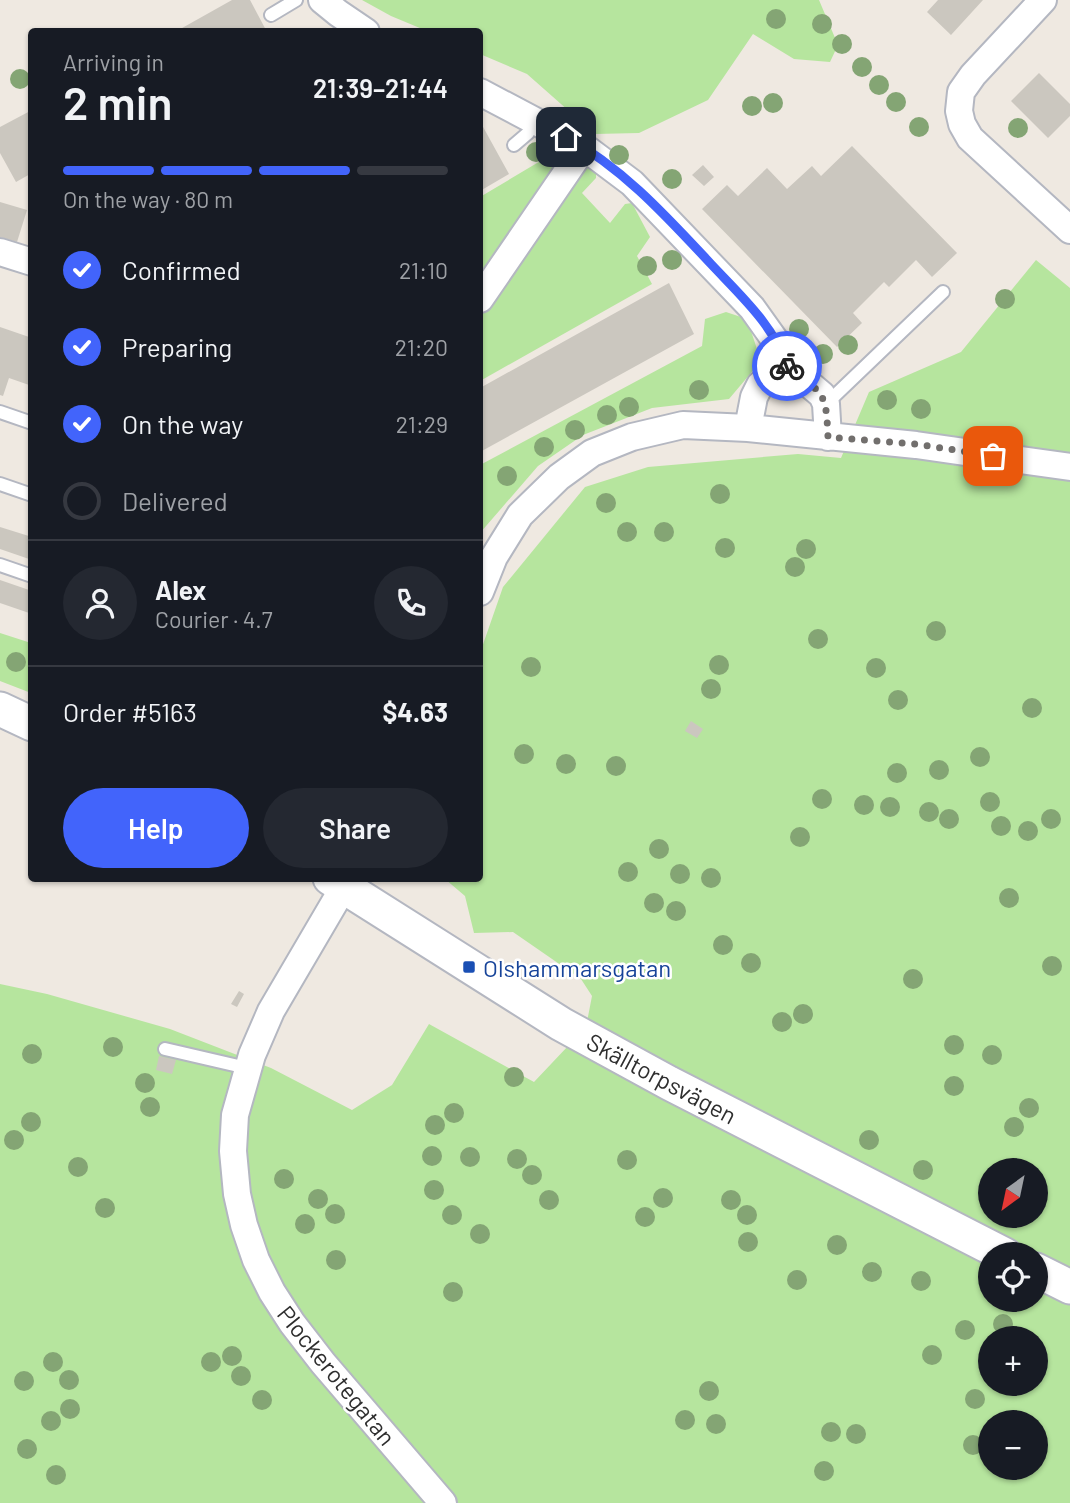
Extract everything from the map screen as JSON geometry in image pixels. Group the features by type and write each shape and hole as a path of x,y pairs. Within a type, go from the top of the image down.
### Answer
{"street":[{"path":"322,0 360,28"},
{"path":"1043,0 973,75 961,92 959,111 962,124 970,138 1070,230"},
{"path":"483,94 584,147 632,183 752,308 782,350 789,373"},
{"path":"483,295 584,147"},
{"path":"748,428 754,397 760,385 776,373 789,373 822,395 826,404 828,437"},
{"path":"483,574 520,515 559,477 592,453 632,437 683,425 748,428 916,444 1070,467"},
{"path":"0,709 28,722"},
{"name":"Plockerotegatan","path":"340,882 271,1012 247,1068 235,1115 234,1175 241,1213 256,1260 281,1306 299,1333 362,1410 443,1503"},
{"name":"Skälltorpsvägen","path":"343,882 561,1024 669,1083 980,1242"},
{"path":"1048,1276 1070,1287"}],"lane":[{"path":"271,15 296,0"},
{"path":"514,145 528,133 534,121"},
{"path":"826,404 943,292"},
{"path":"0,412 28,422"},
{"path":"0,484 28,494"},
{"path":"0,565 28,575"},
{"path":"165,1049 247,1068"}],"green space":[{"path":"362,0 819,0 838,45 830,62 794,59 753,34 708,100 639,133 595,134 527,74 483,55 483,28 420,28"},
{"path":"564,147 596,167 596,178 582,193 610,223 625,204 632,203 650,237 637,256 652,284 483,379 483,195"},
{"path":"1036,260 1070,288 1070,1503 0,1503 0,984 47,994 170,1029 271,1068 352,1110 392,1085 429,1024 534,1082 586,1027 592,996 581,979 513,932 474,933 465,896 449,882 483,882 483,644 503,587 585,487 648,467 798,454 841,458 869,392 961,352"},
{"path":"726,312 747,319 761,361 729,399 652,408 583,435 538,466 483,530 483,463 702,346 705,319"},
{"path":"0,633 28,642 28,692 0,681"}],"building":[{"path":"232,0 250,0 265,28 182,28"},
{"path":"938,0 983,0 951,35 927,12"},
{"path":"1039,73 1070,104 1070,116 1048,138 1011,101"},
{"path":"28,112 28,175 16,182 0,153 0,127"},
{"path":"483,127 509,174 483,189"},
{"path":"852,146 957,253 932,277 916,260 889,287 884,282 853,313 862,323 837,347 702,209 727,185 738,196 767,168 787,189 812,166 821,176"},
{"path":"703,165 714,177 704,186 692,175"},
{"path":"0,202 27,210 17,242 0,237"},
{"path":"669,283 694,334 483,450 483,386"},
{"path":"0,327 28,337 28,385 9,378 3,396 0,395"},
{"path":"0,527 28,536 28,559 0,549"},
{"path":"0,580 28,590 28,613 0,603"},
{"path":"691,721 703,729 697,738 685,731"},
{"path":"239,991 244,994 237,1007 231,1004"},
{"path":"159,1056 176,1060 172,1074 156,1070"}],"way so far":[{"path":"787,366 789,373 822,395 826,404 828,437 916,444 993,456"}],"place":[{"name":"Olshammarsgatan","path":"469,967"}],"route":[{"path":"566,137 632,183 673,224 752,308 782,350 787,366"}]}
